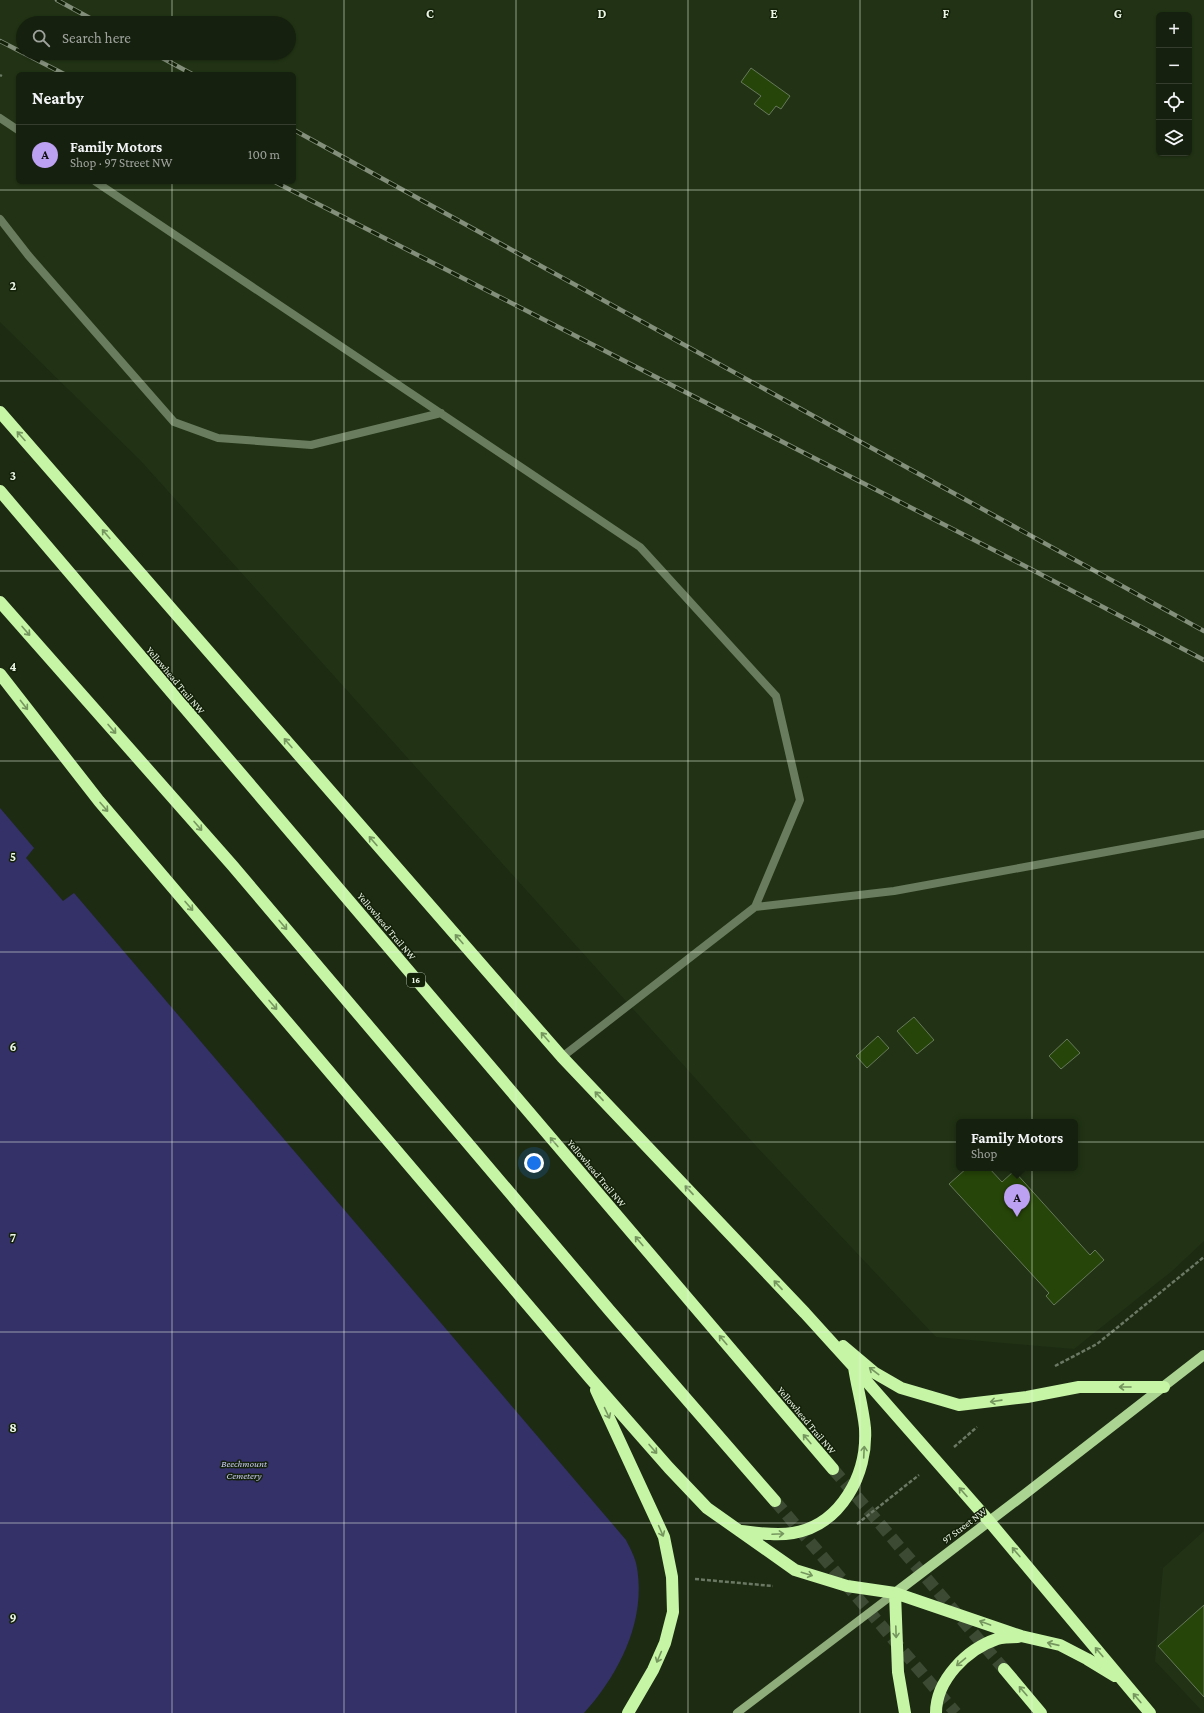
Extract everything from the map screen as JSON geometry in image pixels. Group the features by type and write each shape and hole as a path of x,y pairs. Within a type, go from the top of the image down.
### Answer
{"highway":[{"path":"0,412 562,1056 805,1313 854,1368 989,1521 1150,1713"},
{"name":"Yellowhead Trail NW","path":"0,491 833,1469"},
{"path":"0,602 237,871 610,1311 774,1501"},
{"path":"0,674 99,800 590,1378 669,1468 707,1508 795,1570 847,1586 894,1593 1021,1636 1060,1645 1087,1659 1124,1682"},
{"path":"805,1313 875,1373 901,1388 929,1398 959,1405 1005,1400 1079,1387 1164,1387"},
{"path":"740,1531 767,1534 793,1533 819,1524 838,1509 855,1486 864,1459 865,1428 854,1368"},
{"path":"590,1378 664,1537 672,1577 673,1612 665,1643 653,1670 628,1713"},
{"path":"894,1593 898,1672 905,1713"},
{"path":"936,1713 936,1704 944,1682 956,1666 973,1652 997,1639 1021,1636"},
{"path":"1004,1670 1041,1713"}],"main road":[{"name":"97 Street NW","path":"737,1713 1204,1355"}],"lane":[{"path":"0,118 16,129"},
{"path":"99,184 640,547 776,696 800,800 755,907 562,1056"},
{"path":"0,219 28,255 174,422 218,438 311,446 441,413"},
{"path":"755,907 894,892 1204,834"}],"path":[{"path":"1048,1369 1081,1354 1097,1344 1204,1257"},
{"path":"953,1447 982,1422"},
{"path":"851,1529 922,1473"},
{"path":"689,1578 773,1586"}],"shaded area":[{"path":"0,0 1204,0 1204,1241 1172,1271 1074,1349 936,1337 757,1147 141,461 0,322"},
{"path":"1204,1531 1204,1713 1155,1661 1163,1568"}],"green space":[{"name":"Beechmount Cemetery","path":"0,808 34,848 26,858 63,901 74,893 626,1540 633,1554 636,1565 639,1588 633,1627 619,1664 597,1698 584,1713 0,1713"}],"building":[{"path":"751,68 790,96 781,109 776,106 769,115 754,104 761,96 741,82"},
{"path":"914,1017 934,1040 917,1054 897,1031"},
{"path":"878,1036 889,1048 867,1068 856,1056"},
{"path":"1067,1039 1080,1053 1061,1069 1049,1056"},
{"path":"964,1171 992,1171 1002,1182 1014,1171 1090,1255 1095,1250 1104,1260 1054,1305 1046,1296 1049,1293 949,1184"},
{"path":"1204,1605 1204,1697 1158,1646"}],"tunnel":[{"path":"833,1469 1004,1669"},
{"path":"775,1501 956,1713"}],"railway":[{"path":"57,0 86,16"},
{"path":"0,41 16,49"},
{"path":"37,60 60,72"},
{"path":"166,60 188,72"},
{"path":"296,131 1204,631"},
{"path":"279,184 1023,565 1204,660"}],"place":[{"name":"Family Motors","path":"1017,1217"}]}
